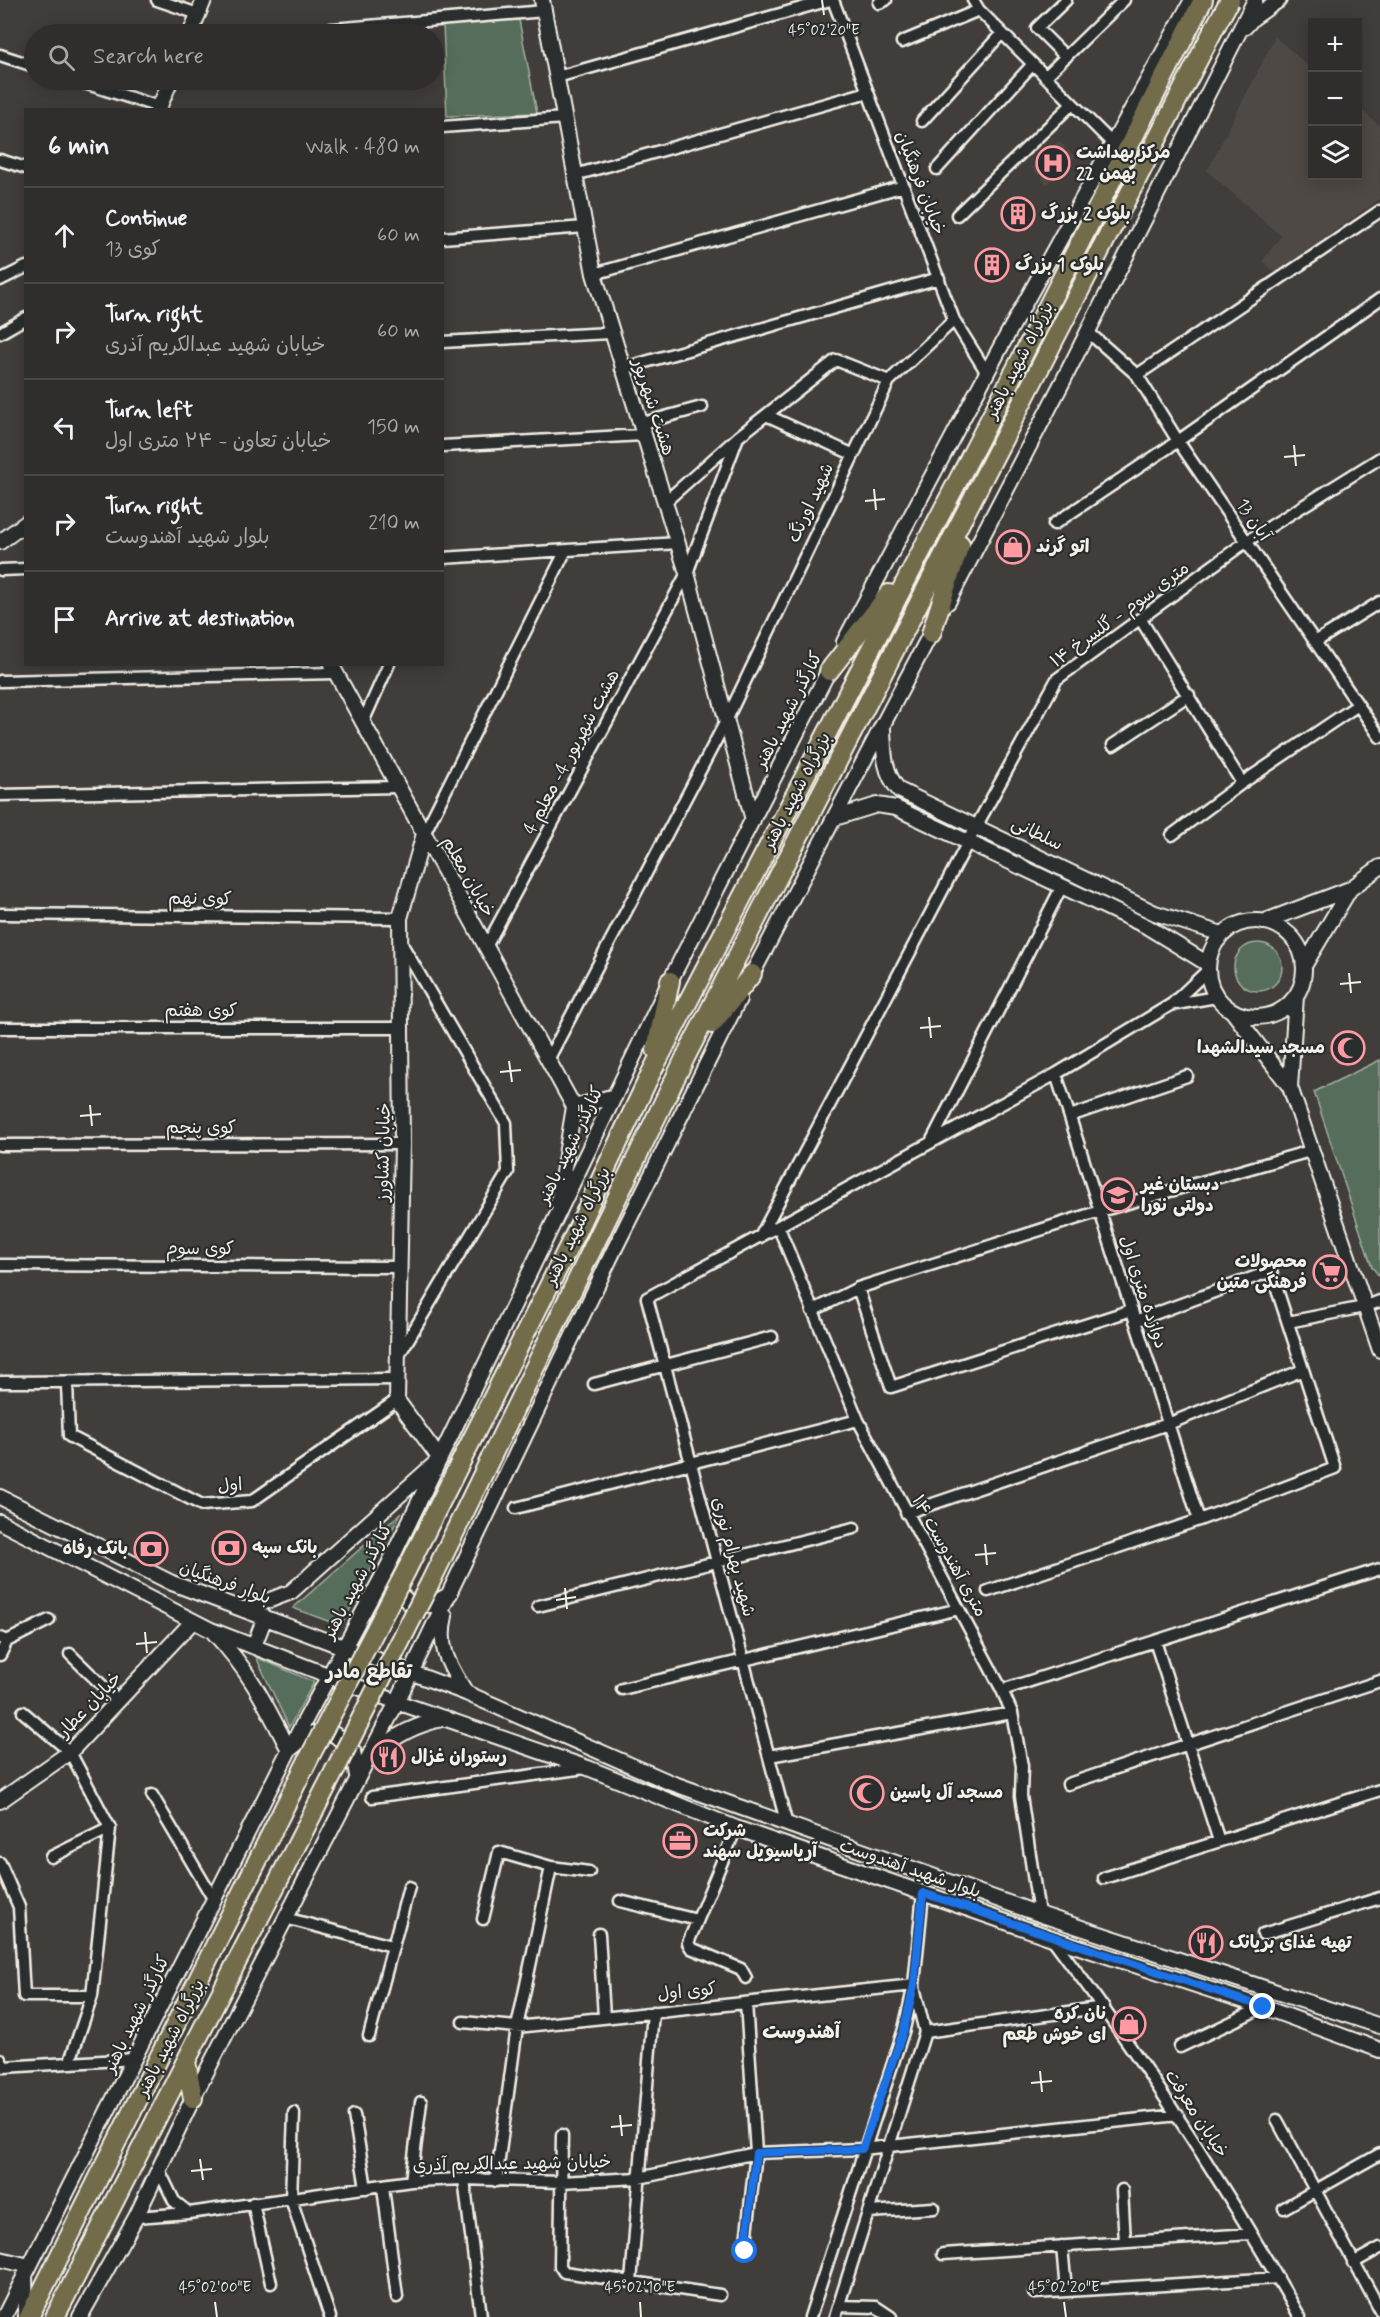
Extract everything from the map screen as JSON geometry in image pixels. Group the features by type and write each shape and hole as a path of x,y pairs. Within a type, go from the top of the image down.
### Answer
{"highway":[{"name":"بزرگراه شهید باهنر","path":"55,2317 430,1583 685,1058 1230,0"},
{"name":"بزرگراه شهید باهنر","path":"28,2317 578,1228 651,1073 916,560 1194,3"},
{"path":"931,634 976,495"},
{"path":"829,671 916,560"},
{"path":"685,1058 752,974"},
{"path":"651,1073 670,981"},
{"path":"186,2062 193,2098"}],"main road":[{"path":"194,24 204,0"},
{"path":"1222,0 1235,20 1230,45"},
{"path":"80,2317 136,2217 193,2098 397,1702 451,1594 612,1252 752,974 1088,332 1230,45 1255,0"},
{"path":"1230,45 1253,18 1279,0"},
{"name":"کنارگذر شهید باهنر","path":"4,2317 289,1750 388,1564 670,981 829,671 987,373 1113,144 1194,3"},
{"name":"هشت شهریور","path":"543,6 594,274 621,369 687,573 753,820"},
{"path":"159,108 167,90"},
{"path":"0,542 24,524"},
{"name":"خیابان معلم","path":"334,669 574,1107"},
{"name":"سلطانی","path":"883,726 885,760 889,779 899,790 977,825 1155,913 1222,934"},
{"name":"سلطانی","path":"835,818 877,805 896,808 1146,926 1207,968"},
{"name":"خیابان کشاورز","path":"397,1400 402,1144 400,918 424,834"},
{"path":"1263,922 1350,889 1380,867"},
{"path":"1304,966 1350,889"},
{"path":"1233,1012 1260,1018 1276,1014 1290,1004 1296,996 1305,975 1304,966 1297,942 1285,930 1263,922 1253,921 1236,925 1222,934 1212,948 1207,968 1216,997 1233,1012 1290,1087 1380,1350"},
{"path":"1290,1087 1296,996"},
{"path":"556,1218 574,1107 615,1096"},
{"path":"244,1610 291,1592 440,1459 397,1400"},
{"name":"بلوار فرهنگیان","path":"0,1497 135,1566 244,1610 411,1672"},
{"path":"0,1522 193,1621 330,1675"},
{"path":"388,1564 392,1586 408,1602 431,1605 451,1594"},
{"path":"451,1594 441,1632 446,1659 466,1693"},
{"path":"254,1646 265,1617"},
{"name":"خیابان عطار","path":"0,1801 70,1752 193,1621"},
{"path":"211,1629 242,1663 256,1685 289,1750 309,1734 334,1734 353,1751 357,1776"},
{"name":"بلوار شهید آهندوست","path":"411,1672 466,1693 669,1782 1039,1914 1380,2026"},
{"name":"بلوار شهید آهندوست","path":"330,1675 397,1702 588,1768 736,1828 1380,2049"},
{"path":"357,1776 388,1740 420,1725 446,1718"},
{"path":"662,1799 669,1782"},
{"path":"0,2259 27,2270 28,2317"}],"street":[{"path":"157,0 198,14"},
{"path":"556,77 831,0"},
{"name":"خیابان فرهنگیان","path":"831,0 954,320 987,373"},
{"path":"1066,0 1037,28 1066,57"},
{"path":"1045,77 1124,0"},
{"path":"902,42 976,5 1071,105 1113,144"},
{"path":"370,24 543,6"},
{"path":"922,122 1002,33"},
{"path":"0,55 24,63"},
{"path":"937,169 1032,65"},
{"path":"105,90 159,108"},
{"path":"575,175 868,92"},
{"path":"957,215 1071,105"},
{"path":"444,127 564,118"},
{"path":"0,160 24,167"},
{"path":"594,274 904,186"},
{"path":"1137,375 1380,211"},
{"path":"444,238 585,227"},
{"path":"0,280 24,268"},
{"path":"621,369 939,278"},
{"path":"1054,524 1178,441 1380,299"},
{"path":"0,333 24,319"},
{"name":"شهید اورنگ","path":"548,1060 726,721 852,454 889,381 954,320"},
{"name":"13 آبان","path":"1088,332 1137,375 1178,441 1380,737"},
{"path":"444,342 610,333"},
{"path":"664,502 738,437 836,360 889,381"},
{"path":"444,446 641,429 702,407"},
{"path":"766,415 852,454"},
{"name":"هشت شهریور 4- معلم 4","path":"486,947 687,573 738,437"},
{"name":"۱۴ متری سوم - گلسرخ","path":"969,842 1057,679 1247,541 1380,458"},
{"path":"444,558 678,543"},
{"path":"424,834 565,552"},
{"path":"1,570 24,569"},
{"path":"1316,642 1380,602"},
{"path":"1141,620 1242,783"},
{"path":"363,722 388,666"},
{"path":"0,681 334,669"},
{"path":"1113,745 1189,695"},
{"path":"1172,835 1242,783 1358,705"},
{"path":"0,795 398,787"},
{"path":"760,1238 969,842"},
{"path":"931,1142 1062,886"},
{"name":"کوی نهم","path":"0,914 400,918"},
{"path":"399,1355 508,1172 506,1123 400,941"},
{"path":"760,1238 1056,1074 1172,1004 1207,968"},
{"path":"1172,1004 1216,997"},
{"name":"کوی هفتم","path":"0,1028 402,1028"},
{"name":"دوازده متری اول","path":"1056,1074 1199,1520"},
{"path":"1070,1116 1187,1076"},
{"name":"کوی پنجم","path":"0,1145 402,1144"},
{"path":"812,1311 858,1288 1100,1211 1310,1151"},
{"name":"۱۴ متری آهندوست","path":"779,1228 858,1420 1002,1690 1011,1713 1022,1766 1022,1796 1039,1914"},
{"name":"شهید بهرام نوری","path":"760,1238 647,1298 787,1825"},
{"name":"کوی سوم","path":"0,1265 400,1267"},
{"path":"858,1288 891,1387 1271,1271 1335,1468 1199,1520 988,1591"},
{"path":"1288,1322 1364,1307 1380,1301"},
{"path":"594,1384 772,1337"},
{"path":"906,1513 1168,1424 1303,1370"},
{"path":"0,1382 398,1379"},
{"name":"اول","path":"67,1382 69,1436 202,1505 252,1501 397,1400"},
{"path":"516,1508 858,1420"},
{"path":"538,1606 854,1528"},
{"path":"1002,1690 1380,1569"},
{"path":"622,1689 743,1658 959,1609"},
{"path":"0,1655 3,1639 50,1620"},
{"path":"1155,1641 1219,1841"},
{"path":"70,1654 119,1702"},
{"path":"1068,1784 1380,1681"},
{"path":"23,1712 70,1752 110,1828 92,1996 70,2061"},
{"path":"769,1756 1011,1713"},
{"path":"372,1797 588,1768"},
{"path":"1104,1878 1380,1790"},
{"path":"152,1795 214,1900"},
{"path":"51,1857 110,1828"},
{"path":"736,1828 688,1943 691,1948 741,1969 746,1978"},
{"path":"483,1919 499,1852 551,1867 589,1872"},
{"path":"0,1863 19,1907 24,1996 92,1996"},
{"path":"496,2181 517,2027 551,1867"},
{"path":"369,2036 409,1887"},
{"path":"810,2317 862,2149 904,2029 914,1985 923,1893"},
{"path":"1263,1934 1380,1898"},
{"path":"620,1901 697,1920"},
{"path":"285,1918 392,1946"},
{"path":"599,1934 604,2018"},
{"name":"خیابان معرفت","path":"1052,1938 1104,2007 1178,2115 1300,2317"},
{"path":"835,2317 925,2032 914,1985"},
{"name":"کوی اول","path":"464,2022 517,2027 914,1985"},
{"path":"745,2251 756,2153 746,2002"},
{"path":"925,2032 1104,2007"},
{"path":"1180,2047 1263,2007"},
{"path":"631,2282 652,2012"},
{"path":"0,2059 4,2067 70,2061 135,2059"},
{"path":"411,2181 421,2102"},
{"path":"294,2113 291,2199 330,2317"},
{"path":"354,2115 366,2188"},
{"name":"خیابان شهید عبدالکریم آذری","path":"136,2217 189,2213 383,2187 411,2181 464,2179 560,2182 639,2178 756,2153 862,2149 1178,2115"},
{"path":"1277,2120 1380,2310"},
{"path":"562,2135 560,2266 564,2272 720,2295"},
{"path":"1284,2208 1380,2154"},
{"path":"159,2170 174,2201 189,2213"},
{"path":"464,2179 481,2316"},
{"path":"383,2187 397,2297"},
{"path":"1122,2190 1125,2242"},
{"path":"253,2203 272,2283"},
{"path":"868,2212 934,2208"},
{"path":"943,2254 1251,2234"},
{"path":"1062,2246 1066,2291"},
{"path":"1353,2263 1380,2248"},
{"path":"1034,2293 1278,2278"},
{"path":"839,2306 876,2307 891,2317"}],"shaded area":[{"path":"1275,37 1308,66 1308,180 1362,180 1362,110 1380,126 1380,199 1275,273 1262,261 1281,236 1207,171"},
{"name":"مرکز بهداشت 22 بهمن","path":"1058,141 1066,148 1063,154 1068,150 1075,157 1063,169 1059,165 1056,167 1060,172 1047,184 1041,178 1044,174 1042,172 1039,175 1032,168 1044,157 1048,160 1051,157 1047,153"}],"green space":[{"path":"519,20 537,113 447,116 443,24"},
{"path":"1253,943 1263,943 1275,950 1282,962 1282,972 1275,984 1263,991 1253,991 1238,980 1234,972 1234,962 1245,947"},
{"path":"1380,1060 1380,1277 1372,1267 1314,1092"},
{"path":"401,1513 341,1626 293,1608"},
{"path":"256,1657 314,1682 289,1727"}],"place":[{"name":"مرکز بهداشت 22 بهمن","path":"1053,163"},
{"name":"بلوک 2 بزرگ","path":"1018,214"},
{"name":"بلوک 1 بزرگ","path":"992,265"},
{"name":"اتو گرند","path":"1013,547"},
{"name":"مسجد سیدالشهدا","path":"1348,1048"},
{"name":"دبستان غیر دولتی نورا","path":"1118,1195"},
{"name":"محصولات فرهنگی متین","path":"1330,1272"},
{"name":"بانک سپه","path":"229,1548"},
{"name":"بانک رفاه","path":"151,1549"},
{"name":"رستوران غزال","path":"388,1757"},
{"name":"مسجد آل یاسین","path":"867,1793"},
{"name":"شرکت آریاسیویل سهند","path":"680,1841"},
{"name":"تهیه غذای بریانک","path":"1206,1943"},
{"name":"نان کره ای خوش طعم","path":"1129,2024"}],"district":[{"name":"تقاطع مادر","path":"369,1672"},
{"name":"آهندوست","path":"801,2032"}],"route":[{"path":"745,2251 756,2153 862,2149 904,2029 914,1985 923,1893 1263,2007"}]}
